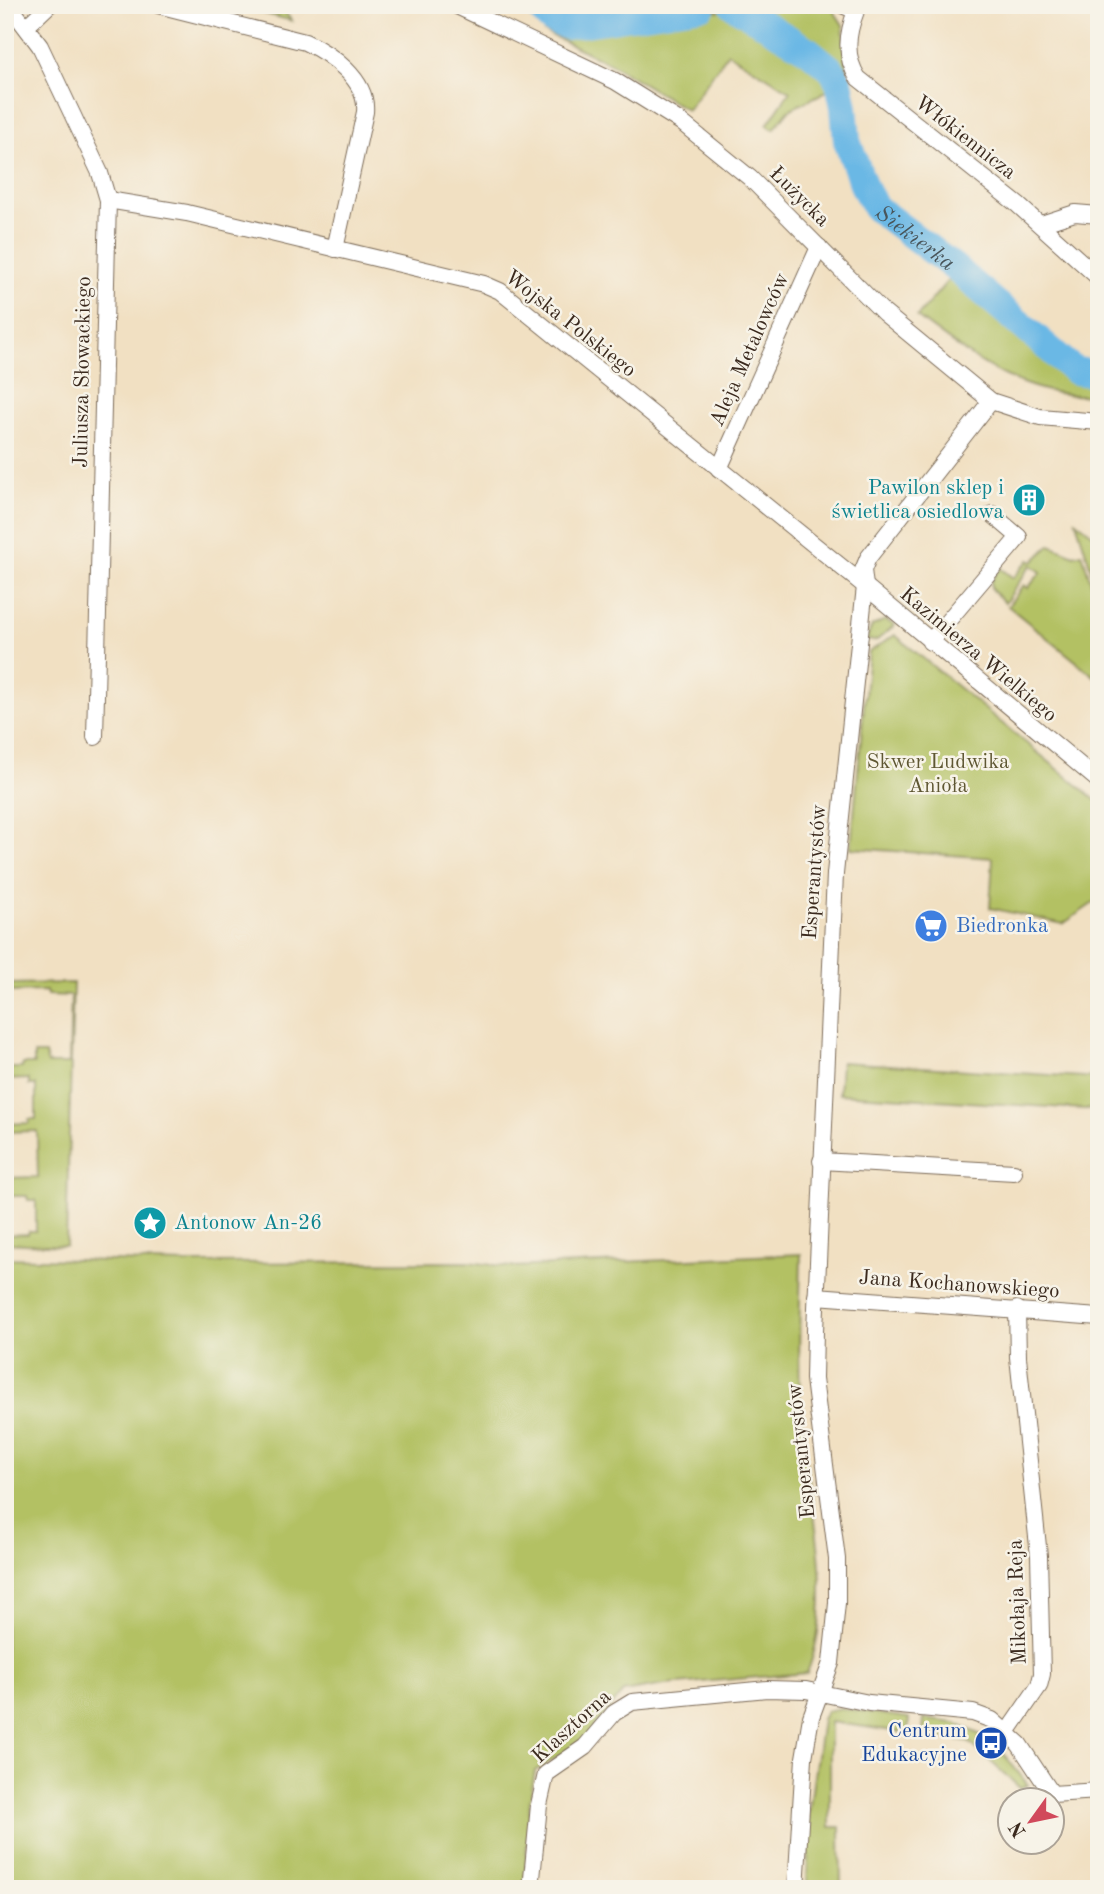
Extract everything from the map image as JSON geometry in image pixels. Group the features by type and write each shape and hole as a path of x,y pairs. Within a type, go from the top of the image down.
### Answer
{"street":[{"name":"Juliusza Słowackiego","path":"9,5 40,46 100,173 108,200 95,737"},
{"path":"27,26 49,5"},
{"path":"158,5 305,42 325,54 361,87 366,98 365,112 335,249"},
{"name":"Łużycka","path":"455,5 615,81 681,122 737,166 901,328 991,401 1040,417 1099,422"},
{"name":"Włókiennicza","path":"849,8 848,49 850,63 858,78 1041,224 1099,278"},
{"name":"Wojska Polskiego","path":"108,200 162,208 484,284 500,292 865,586"},
{"path":"1041,224 1075,213 1099,215"},
{"name":"Aleja Metalowców","path":"719,469 776,328 819,247"},
{"name":"Esperantystów","path":"796,1889 800,1797 811,1717 831,1663 837,1603 837,1559 814,1379 816,1296 835,874 865,586 865,563 991,401"},
{"path":"930,642 1019,537 992,514"},
{"name":"Kazimierza Wielkiego","path":"865,586 1098,779"},
{"path":"821,1161 1014,1172"},
{"name":"Jana Kochanowskiego","path":"816,1296 1099,1317"},
{"name":"Mikołaja Reja","path":"1007,1731 1039,1686 1042,1674 1039,1556 1018,1357 1017,1309"},
{"name":"Klasztorna","path":"531,1889 544,1778 555,1766 585,1746 619,1709 632,1702 655,1698 766,1689 820,1692"},
{"path":"820,1692 869,1703 973,1713 992,1720 1007,1731 1052,1794 1099,1791"}],"green space":[{"path":"233,5 279,5 292,21"},
{"path":"747,5 830,5 843,25 848,74 818,50"},
{"path":"707,10 724,11 746,18 810,59 833,88 789,110 774,129 767,125 790,91 728,53 687,110 611,64 545,32 553,29 574,34"},
{"path":"951,277 1054,362 1077,377 1099,380 1099,395 1072,395 1024,384 1001,374 959,348 917,317"},
{"path":"1076,521 1099,539 1099,594"},
{"path":"1050,545 1074,555 1082,553 1099,608 1099,680 1008,606 1024,585 1028,588 1041,572 1031,565 1005,603 991,589 991,581 1000,568 1013,578 1029,560 1033,562"},
{"path":"885,620 895,625 876,641 866,640 872,626"},
{"name":"Skwer Ludwika Anioła","path":"895,635 1099,803 1099,899 1063,924 990,908 993,858 851,848 869,652"},
{"path":"73,983 66,1246 5,1243 5,1235 36,1231 36,1200 28,1200 27,1196 5,1196 5,1178 38,1177 37,1131 5,1132 5,1124 29,1123 29,1119 36,1119 36,1085 29,1085 29,1079 5,1080 5,1068 22,1068 23,1064 34,1064 34,1054 45,1054 48,1064 69,1064 71,996 47,995 46,991 5,992 5,984"},
{"path":"841,1062 1099,1078 1099,1110 839,1094"},
{"path":"801,1254 800,1404 821,1582 816,1643 807,1673 665,1685 623,1692 581,1742 535,1771 530,1801 524,1889 5,1889 5,1258 185,1263 468,1262 511,1267"},
{"path":"840,1708 909,1718 908,1733 830,1722 830,1827 840,1827 841,1889 807,1889 809,1813 822,1719 827,1711"},
{"path":"924,1719 955,1723 985,1737 982,1741 995,1750 998,1747 1028,1785 1018,1786 968,1741 923,1735"}],"waterway":[{"name":"Siekierka","path":"536,5 551,20 567,26 703,5"},
{"name":"Siekierka","path":"733,5 809,51 831,69 839,82 847,141 864,187 876,208 955,268 1075,371 1099,374"}],"place":[{"name":"Pawilon sklep i świetlica osiedlowa","path":"1029,500"},
{"name":"Biedronka","path":"931,926"},
{"name":"Antonow An-26","path":"150,1223"},
{"name":"Centrum Edukacyjne","path":"991,1743"}]}
